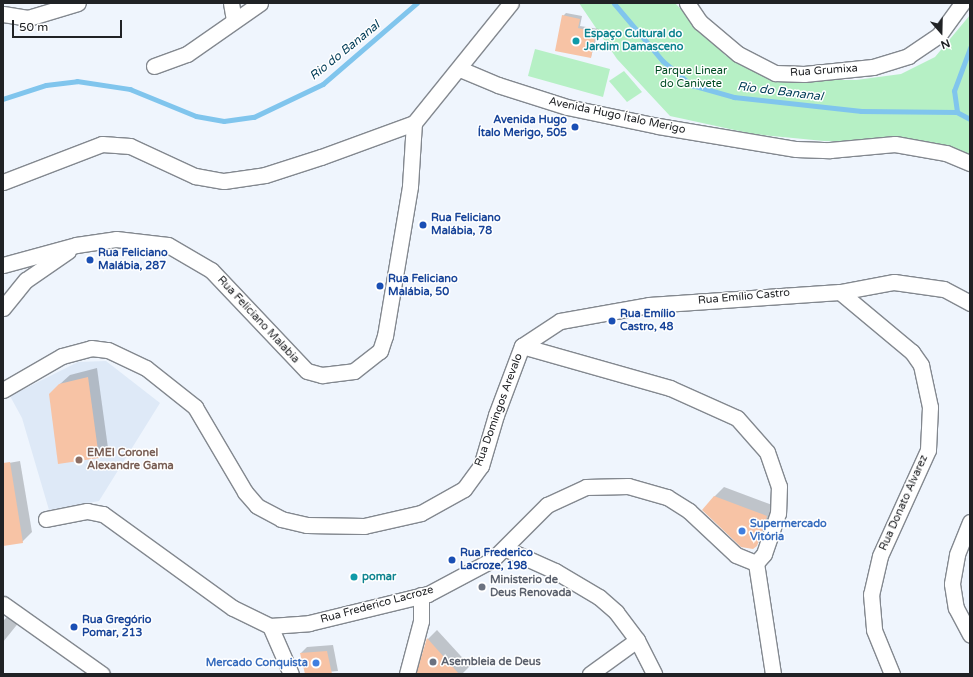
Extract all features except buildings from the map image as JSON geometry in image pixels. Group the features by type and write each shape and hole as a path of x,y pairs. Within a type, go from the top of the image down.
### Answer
{"street":[{"path":"3,14 28,18 78,3"},
{"path":"232,3 234,20"},
{"path":"154,66 187,54 260,3"},
{"path":"3,182 112,144 130,146 195,176 242,179 321,157 414,123 460,69 511,3"},
{"name":"Rua Grumixa","path":"687,3 700,22 738,54 775,73 804,74 873,67 908,56 939,35 962,3"},
{"name":"Avenida Hugo Ítalo Merigo","path":"460,69 498,85 567,107 648,124 796,149 902,144 946,153 970,163"},
{"name":"Rua Feliciano Malabia","path":"3,265 76,245 116,239 168,245 211,270 307,371 322,376 354,371 380,351 386,336 409,194 414,123"},
{"path":"3,308 26,280 76,245"},
{"name":"Rua Emílio Castro","path":"522,346 542,329 577,316 742,296 840,292 894,282 922,284 970,303"},
{"name":"Rua Donato Alvarez","path":"840,292 912,352 921,365 929,400 928,450 880,556 871,594 875,636 892,674"},
{"name":"Rua Domingos Arevalo","path":"3,390 62,356 91,348 108,350 146,368 195,407 244,492 269,514 307,525 364,526 421,513 464,489 481,466 496,415 522,346 670,388 737,418 767,452 779,486 778,513 764,554 756,563"},
{"name":"Rua Frederico Lacroze","path":"270,626 309,622 421,596 464,577 506,549 530,518 565,494 586,487 628,486 648,489 684,507 736,555 756,563"},
{"path":"46,519 87,511 104,514 233,608 270,626 291,674"},
{"path":"970,522 957,555 952,584 956,608 970,634"},
{"path":"506,549 576,582 616,612 638,640 654,674"},
{"path":"756,563 773,674"},
{"path":"407,674 421,622 421,596"},
{"path":"3,604 102,674"},
{"path":"590,674 638,640"}],"shaded area":[{"name":"EMEI Coronel Alexandre Gama","path":"106,361 160,403 99,501 49,510 22,418 10,396 78,362"}],"green space":[{"name":"Parque Linear do Canivete","path":"579,3 675,3 726,56 818,80 856,80 901,74 935,57 970,15 970,167 933,145 824,141 753,134 670,116 617,59"},
{"path":"535,49 610,69 603,97 528,76"},
{"path":"624,71 642,92 627,102 609,81"}],"waterway":[{"name":"Rio do Bananal","path":"3,99 46,85 77,81 130,89 196,116 224,121 254,117 323,84 417,3"},
{"name":"Rio do Bananal","path":"614,3 663,61 692,85 734,97 861,111 957,112 970,119"},
{"path":"957,112 954,91 970,48"}],"place":[{"name":"Espaço Cultural do Jardim Damasceno","path":"576,41"},
{"name":"Avenida Hugo Ítalo Merigo, 505","path":"575,127"},
{"name":"Rua Feliciano Malábia, 78","path":"423,225"},
{"name":"Rua Feliciano Malábia, 287","path":"90,260"},
{"name":"Rua Feliciano Malábia, 50","path":"380,286"},
{"name":"Rua Emílio Castro, 48","path":"612,321"},
{"name":"EMEI Coronel Alexandre Gama","path":"79,460"},
{"name":"Supermercado Vitória","path":"742,531"},
{"name":"Rua Frederico Lacroze, 198","path":"452,560"},
{"name":"pomar","path":"354,577"},
{"name":"Ministerio de Deus Renovada","path":"482,587"},
{"name":"Rua Gregório Pomar, 213","path":"74,627"},
{"name":"Asembleia de Deus","path":"433,662"},
{"name":"Mercado Conquista","path":"316,663"}]}
